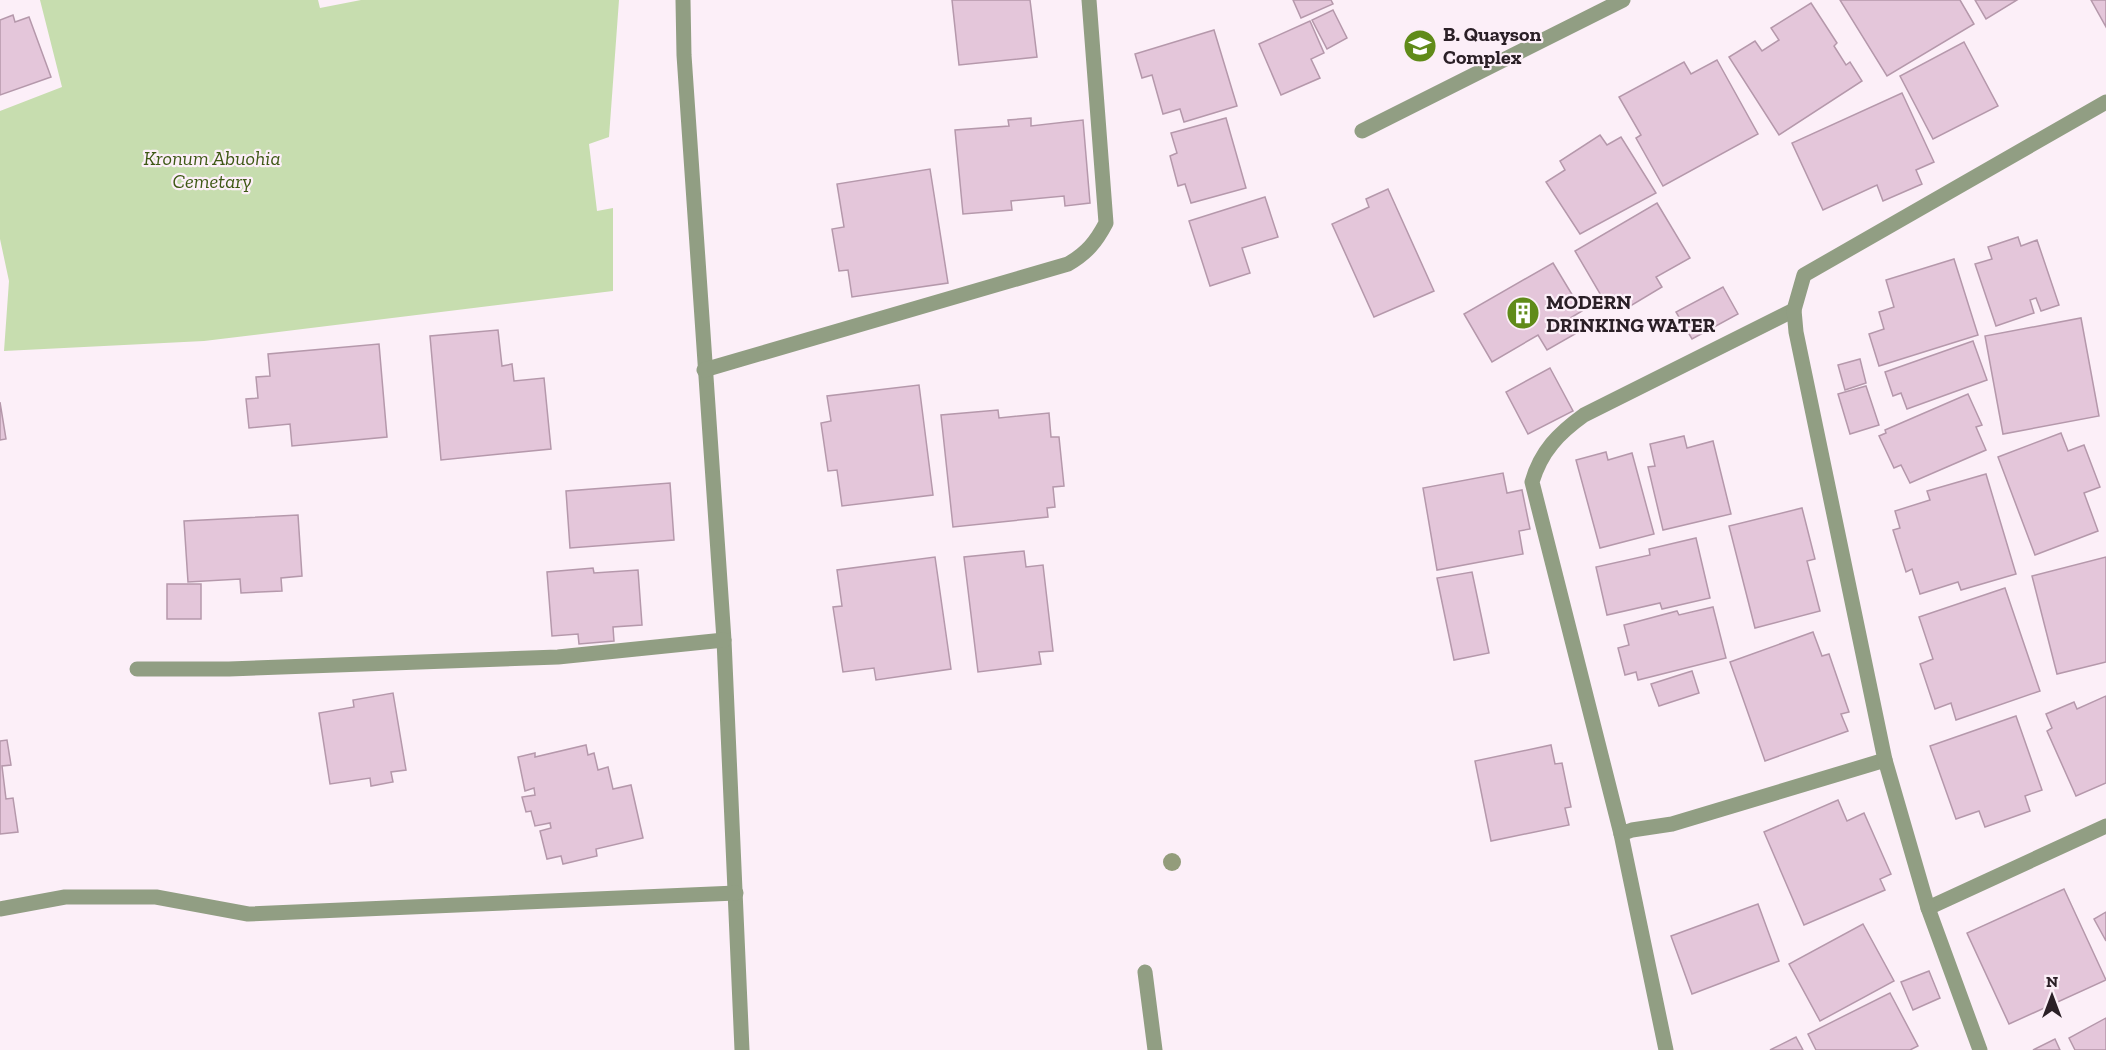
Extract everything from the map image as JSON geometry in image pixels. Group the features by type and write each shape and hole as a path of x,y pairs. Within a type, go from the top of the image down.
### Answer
{"street":[{"path":"683,0 684,55 704,370 724,640 742,1050"},
{"path":"704,370 1068,264 1084,255 1096,243 1106,223 1089,0"},
{"path":"1362,131 1623,0"},
{"path":"1980,1050 1928,908 1885,760 1796,332 1794,310 1804,275 2106,102"},
{"path":"1666,1050 1621,834 1532,482 1536,468 1561,432 1584,415 1794,310"},
{"path":"137,669 229,669 558,657 724,640"},
{"path":"1621,834 1672,824 1885,760"},
{"path":"1928,908 2106,826"},
{"path":"0,909 65,897 156,897 248,914 736,893"},
{"path":"1144,972 1155,1050"}],"green space":[{"name":"Kronum Abuohia Cemetary","path":"40,0 318,0 320,8 361,0 619,0 609,137 589,144 597,211 613,208 613,291 204,341 4,351 9,281 0,239 0,111 62,87"}],"building":[{"path":"952,0 1030,0 1037,57 959,65"},
{"path":"1293,0 1331,0 1333,4 1301,18"},
{"path":"1840,0 1960,0 1974,24 1887,76"},
{"path":"1975,0 2017,0 1986,19"},
{"path":"2091,0 2106,0 2106,27"},
{"path":"1811,3 1837,43 1834,46 1846,65 1850,62 1862,81 1779,135 1729,57 1755,41 1762,51 1779,40 1771,28"},
{"path":"1333,10 1347,38 1327,49 1312,20"},
{"path":"13,15 15,22 29,17 51,77 0,95 0,20"},
{"path":"1310,21 1324,53 1311,59 1320,78 1281,95 1259,44"},
{"path":"1214,30 1237,106 1184,122 1180,109 1163,114 1152,75 1142,78 1135,54"},
{"path":"1964,42 1998,106 1933,139 1900,76"},
{"path":"1717,60 1758,134 1663,186 1636,138 1641,135 1619,97 1684,62 1691,74"},
{"path":"1902,93 1934,162 1916,170 1922,184 1883,201 1877,185 1823,210 1792,143"},
{"path":"1031,118 1031,126 1083,120 1090,203 1065,206 1064,196 1011,201 1012,210 963,214 955,130 1009,126 1008,120"},
{"path":"1226,118 1246,188 1191,203 1185,184 1178,186 1170,156 1177,153 1171,133"},
{"path":"1600,135 1607,145 1621,137 1656,193 1580,234 1546,182 1565,170 1560,161"},
{"path":"930,169 948,283 852,297 848,270 839,271 832,229 844,227 837,184"},
{"path":"1388,189 1434,291 1374,317 1332,224 1369,207 1366,199"},
{"path":"1265,197 1278,237 1242,248 1250,273 1210,286 1189,221"},
{"path":"1657,203 1690,258 1656,277 1662,287 1627,308 1620,296 1606,304 1575,251"},
{"path":"2018,237 2021,246 2037,240 2059,305 2041,311 2036,298 2030,300 2034,313 1996,326 1975,264 1992,259 1988,247"},
{"path":"1954,259 1978,335 1879,366 1869,334 1884,329 1879,312 1894,307 1886,280"},
{"name":"MODERN DRINKING WATER","path":"1553,263 1582,311 1567,320 1575,334 1547,350 1538,335 1492,362 1464,314"},
{"path":"1723,287 1738,314 1692,339 1676,312"},
{"path":"2081,318 2099,416 2003,434 1985,336"},
{"path":"498,330 502,366 512,364 514,381 544,378 551,449 441,460 430,336"},
{"path":"1973,341 1987,380 1907,409 1901,393 1893,396 1885,372"},
{"path":"379,344 387,437 292,446 290,424 249,428 246,399 258,398 256,377 270,376 268,354"},
{"path":"1860,359 1866,383 1845,390 1838,365"},
{"path":"1550,368 1573,411 1528,434 1506,392"},
{"path":"919,385 933,495 842,506 837,470 828,471 821,423 831,421 827,396"},
{"path":"1866,386 1879,425 1850,434 1838,394"},
{"path":"1968,394 1982,425 1976,427 1986,450 1910,483 1901,465 1894,468 1879,436 1886,433 1885,430"},
{"path":"0,402 6,439 0,440"},
{"path":"998,410 999,418 1049,413 1051,437 1059,437 1064,486 1053,487 1055,507 1047,508 1048,517 953,527 941,415"},
{"path":"2061,433 2068,451 2084,445 2100,487 2084,493 2098,531 2035,555 1998,457"},
{"path":"1684,436 1687,448 1713,441 1731,514 1663,530 1648,467 1655,466 1650,444"},
{"path":"1606,452 1608,460 1632,453 1654,534 1600,548 1576,460"},
{"path":"1503,473 1507,493 1522,490 1530,529 1519,531 1523,554 1437,570 1423,488"},
{"path":"1986,474 2016,574 1961,590 1958,582 1920,594 1912,569 1906,572 1893,530 1900,528 1895,511 1930,500 1927,491"},
{"path":"670,483 674,540 570,548 566,491"},
{"path":"1802,508 1815,559 1807,561 1820,611 1755,628 1729,526"},
{"path":"298,515 302,576 281,578 282,591 241,593 240,579 188,582 184,521"},
{"path":"1696,538 1710,598 1662,609 1660,603 1607,615 1596,567 1650,555 1649,549"},
{"path":"1024,551 1026,567 1043,565 1053,651 1039,652 1041,664 978,672 964,557"},
{"path":"935,557 951,669 876,680 874,668 843,672 833,607 842,606 837,570"},
{"path":"2106,557 2106,662 2057,674 2032,576"},
{"path":"593,568 594,573 638,570 642,625 613,627 614,641 579,644 578,634 552,636 547,572"},
{"path":"1472,572 1489,653 1454,660 1437,578"},
{"path":"167,584 201,584 201,619 167,619"},
{"path":"2005,588 2040,691 1956,720 1951,703 1935,709 1920,664 1933,659 1919,617"},
{"path":"1713,607 1726,658 1638,680 1636,672 1625,675 1618,648 1629,645 1624,625 1677,611 1679,615"},
{"path":"1813,632 1822,656 1829,654 1849,712 1841,714 1848,731 1765,761 1730,662"},
{"path":"1692,671 1699,693 1659,706 1651,684"},
{"path":"393,693 406,770 391,772 393,782 371,786 370,778 330,784 319,713 354,707 353,700"},
{"path":"2106,696 2106,783 2076,796 2047,731 2052,728 2046,714 2074,702 2077,709"},
{"path":"2016,716 2042,790 2025,796 2030,811 1985,827 1979,811 1956,819 1930,746"},
{"path":"7,740 11,765 2,766 6,799 13,798 18,832 0,834 0,741"},
{"path":"586,745 588,755 594,753 598,770 608,767 613,789 631,785 643,838 596,849 597,856 563,864 561,856 547,859 540,831 551,828 550,823 535,826 531,811 526,812 522,797 535,795 534,788 525,791 518,757 535,753 535,757"},
{"path":"1551,745 1555,764 1562,763 1571,807 1565,808 1569,825 1491,841 1475,761"},
{"path":"1838,800 1847,821 1864,813 1891,874 1880,879 1885,890 1804,925 1764,832"},
{"path":"2064,889 2106,980 2009,1024 1967,933"},
{"path":"1758,904 1779,961 1692,994 1671,936"},
{"path":"2106,912 2106,941 2094,919"},
{"path":"1863,924 1894,981 1820,1021 1789,964"},
{"path":"1929,971 1940,998 1913,1010 1901,982"},
{"path":"1890,993 1918,1046 1910,1050 1816,1050 1808,1034"},
{"path":"2106,1018 2106,1050 2075,1050 2069,1038"},
{"path":"1796,1037 1803,1050 1770,1050"},
{"path":"2055,1039 2060,1050 2033,1050"}],"place":[{"name":"B. Quayson Complex","path":"1420,46"},
{"name":"MODERN DRINKING WATER","path":"1523,313"}]}
